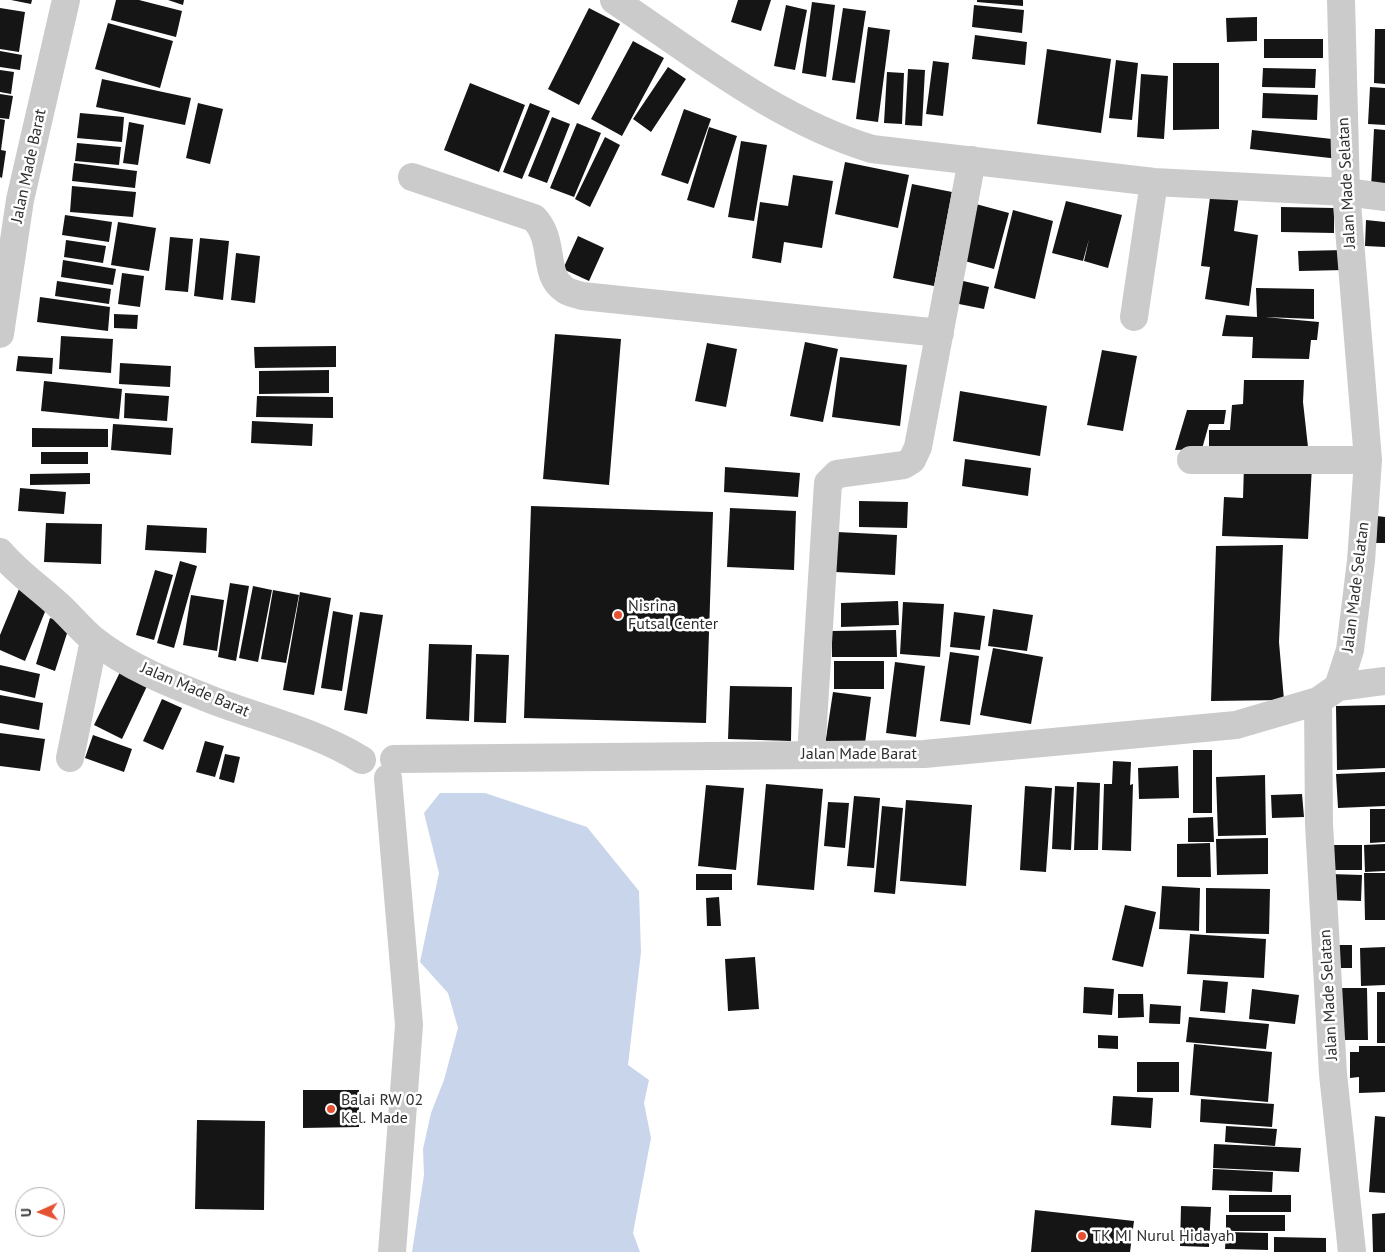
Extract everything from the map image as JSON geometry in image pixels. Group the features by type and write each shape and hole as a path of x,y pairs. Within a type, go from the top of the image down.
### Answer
{"street":[{"name":"Jalan Made Barat","path":"0,334 20,200 66,0"},
{"path":"614,0 802,121 838,138 872,149 1154,182 1346,192 1385,197"},
{"name":"Jalan Made Selatan","path":"1341,0 1346,192 1368,460 1361,562 1350,650 1328,694 1319,824 1333,1074 1352,1252"},
{"path":"810,754 828,483 837,474 894,468 912,460 918,447 972,160"},
{"path":"412,177 534,218 546,235 554,280 564,290 582,296 940,333"},
{"path":"1134,317 1140,293 1154,182"},
{"path":"1191,460 1368,460"},
{"name":"Jalan Made Barat","path":"0,552 8,562 57,604 94,640 160,679 338,744 362,760 369,750 381,748 391,753 391,768 810,754 924,754 1236,725 1328,694 1385,681"},
{"path":"70,758 94,640"},
{"path":"391,768 409,1025 392,1252"}],"water":[{"path":"440,793 485,793 587,827 639,891 641,952 628,1065 649,1080 644,1103 651,1138 633,1233 640,1252 412,1252 424,1175 423,1149 431,1113 444,1080 458,1028 448,993 420,962 439,873 424,813"}],"building":[{"path":"11,0 32,0 31,4"},
{"path":"116,0 139,0 182,11 176,37 111,20"},
{"path":"168,0 184,0 183,5"},
{"path":"738,0 771,0 761,31 731,22"},
{"path":"977,0 1023,0 1023,6 977,2"},
{"path":"812,2 835,5 826,77 802,73"},
{"path":"786,5 807,10 795,70 774,66"},
{"path":"974,5 1024,10 1022,33 972,27"},
{"path":"0,8 25,12 19,52 0,49"},
{"path":"589,8 620,24 579,105 548,89"},
{"path":"843,8 866,11 855,83 832,80"},
{"path":"1257,17 1257,41 1227,42 1226,18"},
{"path":"108,23 173,41 160,88 95,69"},
{"path":"868,27 890,30 878,122 856,119"},
{"path":"1375,29 1385,29 1385,84 1374,83"},
{"path":"975,35 1027,42 1025,65 972,59"},
{"path":"1264,39 1323,39 1323,58 1264,58"},
{"path":"633,41 664,58 622,136 591,119"},
{"path":"1047,49 1111,59 1101,133 1037,124"},
{"path":"0,51 22,55 20,70 0,67"},
{"path":"1116,60 1138,63 1132,120 1109,118"},
{"path":"933,61 949,63 943,116 926,114"},
{"path":"1173,63 1219,63 1219,129 1173,130"},
{"path":"668,67 686,79 651,132 633,119"},
{"path":"1263,68 1316,69 1315,88 1262,87"},
{"path":"908,69 925,70 922,126 905,125"},
{"path":"0,70 14,72 11,94 0,92"},
{"path":"887,72 904,73 902,124 884,123"},
{"path":"1141,74 1168,76 1164,139 1137,137"},
{"path":"102,79 191,98 185,125 96,107"},
{"path":"470,83 525,105 499,172 444,150"},
{"path":"1370,87 1385,88 1385,125 1368,124"},
{"path":"1263,93 1318,95 1317,120 1262,118"},
{"path":"0,94 13,96 9,119 0,118"},
{"path":"198,103 223,109 210,164 186,158"},
{"path":"530,103 550,111 522,179 503,172"},
{"path":"684,109 711,119 688,184 661,175"},
{"path":"80,113 124,117 122,142 77,138"},
{"path":"552,117 570,124 547,183 528,176"},
{"path":"0,119 5,120 1,150 6,151 2,178 0,177"},
{"path":"129,122 144,125 138,165 123,163"},
{"path":"577,123 601,133 574,197 550,188"},
{"path":"709,127 737,136 714,208 687,200"},
{"path":"1374,129 1385,130 1385,188 1371,188"},
{"path":"1252,130 1341,140 1339,159 1250,149"},
{"path":"605,137 620,145 590,207 575,199"},
{"path":"741,141 767,145 754,221 728,217"},
{"path":"77,143 121,147 119,165 75,161"},
{"path":"845,162 909,175 898,228 835,214"},
{"path":"74,163 137,171 135,188 72,181"},
{"path":"793,175 833,181 822,248 784,242 781,263 752,258 760,202 788,206"},
{"path":"912,184 952,192 934,286 893,278"},
{"path":"72,186 136,192 133,217 70,212"},
{"path":"1211,190 1239,194 1234,231 1258,235 1249,306 1205,299 1210,267 1201,266"},
{"path":"1066,201 1122,215 1108,268 1084,261 1089,239 1083,261 1052,253"},
{"path":"976,204 1009,213 994,269 961,260"},
{"path":"1281,207 1334,208 1334,233 1281,232"},
{"path":"1013,210 1053,221 1035,299 994,288"},
{"path":"65,215 112,222 109,242 62,235"},
{"path":"1366,220 1385,222 1385,247 1365,246"},
{"path":"118,222 156,228 149,271 111,265"},
{"path":"578,236 604,248 589,281 563,269"},
{"path":"170,237 193,239 188,292 165,290"},
{"path":"200,238 229,241 223,300 194,296"},
{"path":"66,240 106,246 103,263 64,257"},
{"path":"1345,250 1345,270 1299,271 1298,251"},
{"path":"236,253 260,256 255,303 231,300"},
{"path":"63,260 116,269 113,285 61,277"},
{"path":"122,273 144,276 140,307 118,304"},
{"path":"959,280 989,287 984,309 954,303"},
{"path":"57,281 111,289 109,304 55,296"},
{"path":"1256,288 1314,289 1314,319 1265,317 1319,322 1317,340 1311,340 1309,359 1252,358 1253,337 1222,336 1226,315 1257,317"},
{"path":"40,297 110,307 108,331 37,322"},
{"path":"114,314 138,315 137,329 114,328"},
{"path":"555,334 621,339 609,485 543,479"},
{"path":"61,336 113,339 111,373 59,369"},
{"path":"805,342 838,349 823,422 790,416"},
{"path":"707,343 737,349 726,407 695,401"},
{"path":"336,346 336,367 255,368 254,347"},
{"path":"1102,350 1137,356 1123,431 1087,425"},
{"path":"18,356 53,358 52,374 16,371"},
{"path":"840,357 907,365 900,426 832,417"},
{"path":"120,363 171,366 170,387 119,384"},
{"path":"329,370 329,393 259,394 259,371"},
{"path":"1244,380 1304,380 1303,402 1308,447 1209,446 1209,430 1230,430 1232,405 1243,404"},
{"path":"44,381 122,389 119,419 41,411"},
{"path":"960,391 1047,406 1040,456 953,441"},
{"path":"125,393 169,396 167,421 124,418"},
{"path":"257,396 333,397 333,418 256,417"},
{"path":"1187,410 1226,410 1224,424 1209,424 1202,449 1175,450"},
{"path":"252,421 313,424 312,446 251,443"},
{"path":"113,424 173,428 171,455 111,450"},
{"path":"32,428 108,429 108,447 32,447"},
{"path":"41,452 88,452 88,464 41,464"},
{"path":"965,459 1031,468 1028,496 962,486"},
{"path":"1244,466 1312,466 1308,539 1222,536 1224,497 1243,498"},
{"path":"725,467 800,473 798,497 724,492"},
{"path":"90,473 90,484 30,485 30,474"},
{"path":"20,488 66,492 64,514 18,511"},
{"path":"859,501 908,502 907,528 859,527"},
{"name":"Nisrina Futsal Center","path":"531,506 713,512 706,723 524,718"},
{"path":"730,508 796,511 794,570 727,567"},
{"path":"1377,516 1385,517 1385,543 1376,543"},
{"path":"46,523 102,524 101,564 44,562"},
{"path":"147,525 207,528 206,553 145,550"},
{"path":"837,532 897,535 895,575 835,572"},
{"path":"1283,545 1279,642 1284,700 1211,701 1216,546"},
{"path":"180,561 197,566 174,648 157,643"},
{"path":"155,570 173,575 154,640 136,635"},
{"path":"230,583 249,586 236,661 218,657"},
{"path":"253,586 272,590 258,662 239,658"},
{"path":"19,589 49,602 25,661 0,650 0,635"},
{"path":"273,590 299,595 286,663 261,659"},
{"path":"300,592 331,598 314,695 283,690"},
{"path":"191,595 224,600 217,651 183,645"},
{"path":"898,601 899,625 841,627 841,603"},
{"path":"903,602 944,604 940,657 900,654"},
{"path":"993,609 1033,615 1027,651 988,646"},
{"path":"333,611 353,615 342,691 321,688"},
{"path":"360,612 383,615 367,714 344,710"},
{"path":"954,612 985,616 980,650 950,647"},
{"path":"50,618 70,624 55,671 36,664"},
{"path":"896,630 897,657 832,657 832,631"},
{"path":"429,644 472,645 469,721 426,719"},
{"path":"993,648 1043,657 1031,724 980,715"},
{"path":"950,652 979,656 970,725 940,721"},
{"path":"476,654 509,655 506,723 474,722"},
{"path":"834,661 884,661 884,689 834,689"},
{"path":"895,662 925,666 916,737 886,733"},
{"path":"0,665 40,674 35,698 0,690"},
{"path":"122,668 149,682 122,739 94,725"},
{"path":"730,686 792,687 791,741 728,739"},
{"path":"833,692 871,697 864,751 825,745"},
{"path":"0,695 43,703 39,730 0,723"},
{"path":"162,699 182,708 163,750 143,741"},
{"path":"1385,705 1385,768 1337,770 1336,706"},
{"path":"0,733 45,739 40,771 0,766"},
{"path":"93,735 132,749 124,772 85,758"},
{"path":"205,741 224,746 215,777 196,772"},
{"path":"1193,750 1212,750 1212,813 1193,813"},
{"path":"225,754 240,757 234,783 219,779"},
{"path":"1113,761 1131,762 1130,785 1133,784 1131,851 1102,850 1104,784 1112,784"},
{"path":"1178,766 1179,798 1139,799 1138,768"},
{"path":"1385,772 1385,806 1338,808 1336,774"},
{"path":"1265,775 1266,835 1218,836 1216,777"},
{"path":"1077,782 1100,783 1098,850 1074,850"},
{"path":"766,784 823,789 814,890 757,885"},
{"path":"706,785 744,788 736,870 698,866"},
{"path":"1025,786 1052,788 1046,872 1020,870"},
{"path":"1055,786 1074,787 1071,850 1052,849"},
{"path":"1302,794 1304,817 1272,818 1271,795"},
{"path":"854,796 880,798 874,868 847,866"},
{"path":"906,800 972,805 966,886 900,881"},
{"path":"828,802 849,803 845,848 824,846"},
{"path":"882,806 903,808 895,894 874,892"},
{"path":"1370,809 1385,809 1385,842 1370,843"},
{"path":"1213,817 1214,842 1188,842 1188,818"},
{"path":"1268,838 1268,874 1217,875 1216,839"},
{"path":"1210,843 1211,877 1177,877 1177,844"},
{"path":"1385,844 1385,871 1365,872 1364,845"},
{"path":"1326,845 1362,845 1362,870 1326,870"},
{"path":"1364,873 1385,873 1385,920 1365,920"},
{"path":"696,874 732,874 732,890 696,890"},
{"path":"1330,874 1362,875 1361,901 1329,900"},
{"path":"1162,886 1200,888 1199,931 1159,929"},
{"path":"1206,888 1270,889 1269,934 1206,933"},
{"path":"719,897 721,926 707,926 706,898"},
{"path":"1125,905 1156,912 1143,967 1112,960"},
{"path":"1190,934 1266,939 1264,978 1187,974"},
{"path":"1329,945 1352,945 1352,968 1329,968"},
{"path":"1385,947 1385,985 1361,986 1360,948"},
{"path":"755,957 759,1009 728,1011 725,959"},
{"path":"1203,980 1228,982 1225,1013 1200,1011"},
{"path":"1084,987 1114,989 1112,1015 1083,1013"},
{"path":"1336,988 1367,988 1368,1040 1337,1040"},
{"path":"1252,989 1299,995 1295,1024 1249,1019"},
{"path":"1377,992 1385,992 1385,1043 1377,1043"},
{"path":"1118,994 1143,994 1144,1017 1118,1018"},
{"path":"1150,1004 1181,1006 1180,1024 1149,1023"},
{"path":"1189,1017 1269,1024 1266,1049 1186,1042"},
{"path":"1098,1035 1118,1036 1118,1049 1098,1048"},
{"path":"1194,1044 1272,1052 1268,1102 1190,1095"},
{"path":"1359,1046 1385,1046 1385,1092 1359,1093 1359,1077 1350,1078 1350,1052 1359,1052"},
{"path":"1137,1062 1179,1062 1179,1092 1137,1092"},
{"name":"Balai RW 02 Kel. Made","path":"303,1090 359,1090 359,1127 303,1128"},
{"path":"1113,1096 1153,1098 1151,1128 1111,1125"},
{"path":"1201,1099 1274,1104 1272,1127 1200,1122"},
{"path":"1375,1116 1385,1117 1385,1193 1369,1192"},
{"path":"197,1120 265,1121 264,1210 195,1209"},
{"path":"1226,1126 1277,1129 1275,1146 1225,1142"},
{"path":"1214,1144 1301,1148 1299,1172 1213,1168"},
{"path":"1213,1169 1273,1172 1272,1192 1212,1190"},
{"path":"1229,1195 1291,1195 1291,1212 1229,1212"},
{"path":"1181,1206 1211,1207 1209,1247 1180,1246"},
{"name":"TK MI Nurul Hidayah","path":"1035,1210 1134,1221 1130,1252 1031,1252"},
{"path":"1385,1213 1385,1252 1373,1252 1372,1214"},
{"path":"1226,1215 1285,1215 1285,1231 1226,1231"},
{"path":"1226,1232 1268,1233 1268,1250 1225,1249"},
{"path":"1274,1237 1326,1238 1326,1252 1274,1252"}],"place":[{"name":"Nisrina Futsal Center","path":"618,615"},
{"name":"Balai RW 02 Kel. Made","path":"331,1109"},
{"name":"TK MI Nurul Hidayah","path":"1082,1236"}]}
